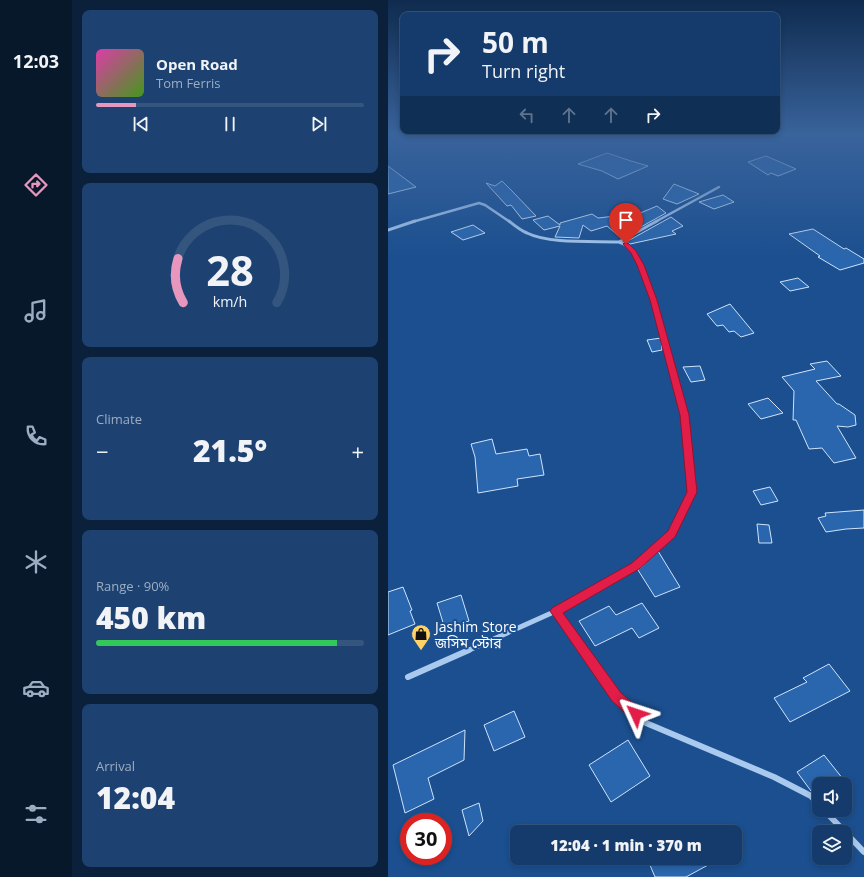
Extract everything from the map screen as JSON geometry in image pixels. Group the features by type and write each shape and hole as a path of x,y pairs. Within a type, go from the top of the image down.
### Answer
{"street":[{"path":"619,242 720,187"},
{"path":"388,230 427,217 479,203 485,204 526,233 534,236 562,241 619,242 626,244 634,252 641,265 654,300 684,415 692,492 672,534 636,566 556,611 408,677"},
{"path":"556,611 617,697 646,723 774,778 812,797"},
{"path":"831,817 838,825"},
{"path":"852,839 864,852"}],"building":[{"path":"388,176 401,176 416,187 388,194"},
{"path":"612,176 625,176 618,179"},
{"path":"502,181 536,216 522,219 511,205 507,206 486,183 495,186"},
{"path":"674,184 699,194 677,204 663,199"},
{"path":"723,195 734,202 714,209 699,202"},
{"path":"657,206 666,213 621,238 607,226 591,231 583,225 579,238 555,237 560,226 544,230 533,220 548,216 560,225 560,223 592,214 598,218 624,215 626,219"},
{"path":"671,217 683,226 672,231 676,234 630,244 626,242"},
{"path":"473,225 485,233 463,240 451,232"},
{"path":"813,229 844,249 846,248 864,259 864,263 840,270 818,257 820,256 789,234"},
{"path":"798,278 809,287 790,291 780,282"},
{"path":"730,304 754,333 741,337 734,331 729,332 723,325 717,326 707,314"},
{"path":"661,338 662,350 652,352 647,340"},
{"path":"827,361 841,376 816,381 837,404 855,415 856,425 848,427 837,426 856,458 834,463 822,448 809,449 796,420 793,420 794,391 782,377 815,369 810,364"},
{"path":"700,366 705,380 691,382 683,367"},
{"path":"768,398 783,413 761,419 748,404"},
{"path":"492,439 496,454 527,449 529,456 540,454 544,475 517,479 518,486 478,493 475,457 471,444"},
{"path":"770,487 778,501 761,505 753,491"},
{"path":"864,510 864,528 826,532 818,518 826,516 825,513"},
{"path":"757,524 769,525 772,543 759,543"},
{"path":"658,551 680,587 655,597 638,570"},
{"path":"403,587 412,610 410,611 415,624 388,635 388,592"},
{"path":"461,595 469,621 445,629 437,603"},
{"path":"642,603 659,628 639,638 632,628 595,646 579,621 609,606 616,615"},
{"path":"829,664 850,691 790,722 774,698 807,682 803,678"},
{"path":"514,711 525,737 494,751 484,725"},
{"path":"465,730 464,760 428,778 434,799 405,813 393,765"},
{"path":"628,740 650,776 611,802 589,765"},
{"path":"824,755 841,777 812,777 812,792 797,772"},
{"path":"479,803 483,821 469,836 462,810"},
{"path":"650,865 708,865 686,877 655,877"}],"place":[{"name":"Jashim Store জসিম স্টোর","path":"421,651"}],"route":[{"path":"626,244 634,252 641,265 654,300 684,415 692,492 672,534 646,558 636,566 556,611 617,697 636,714"}]}
